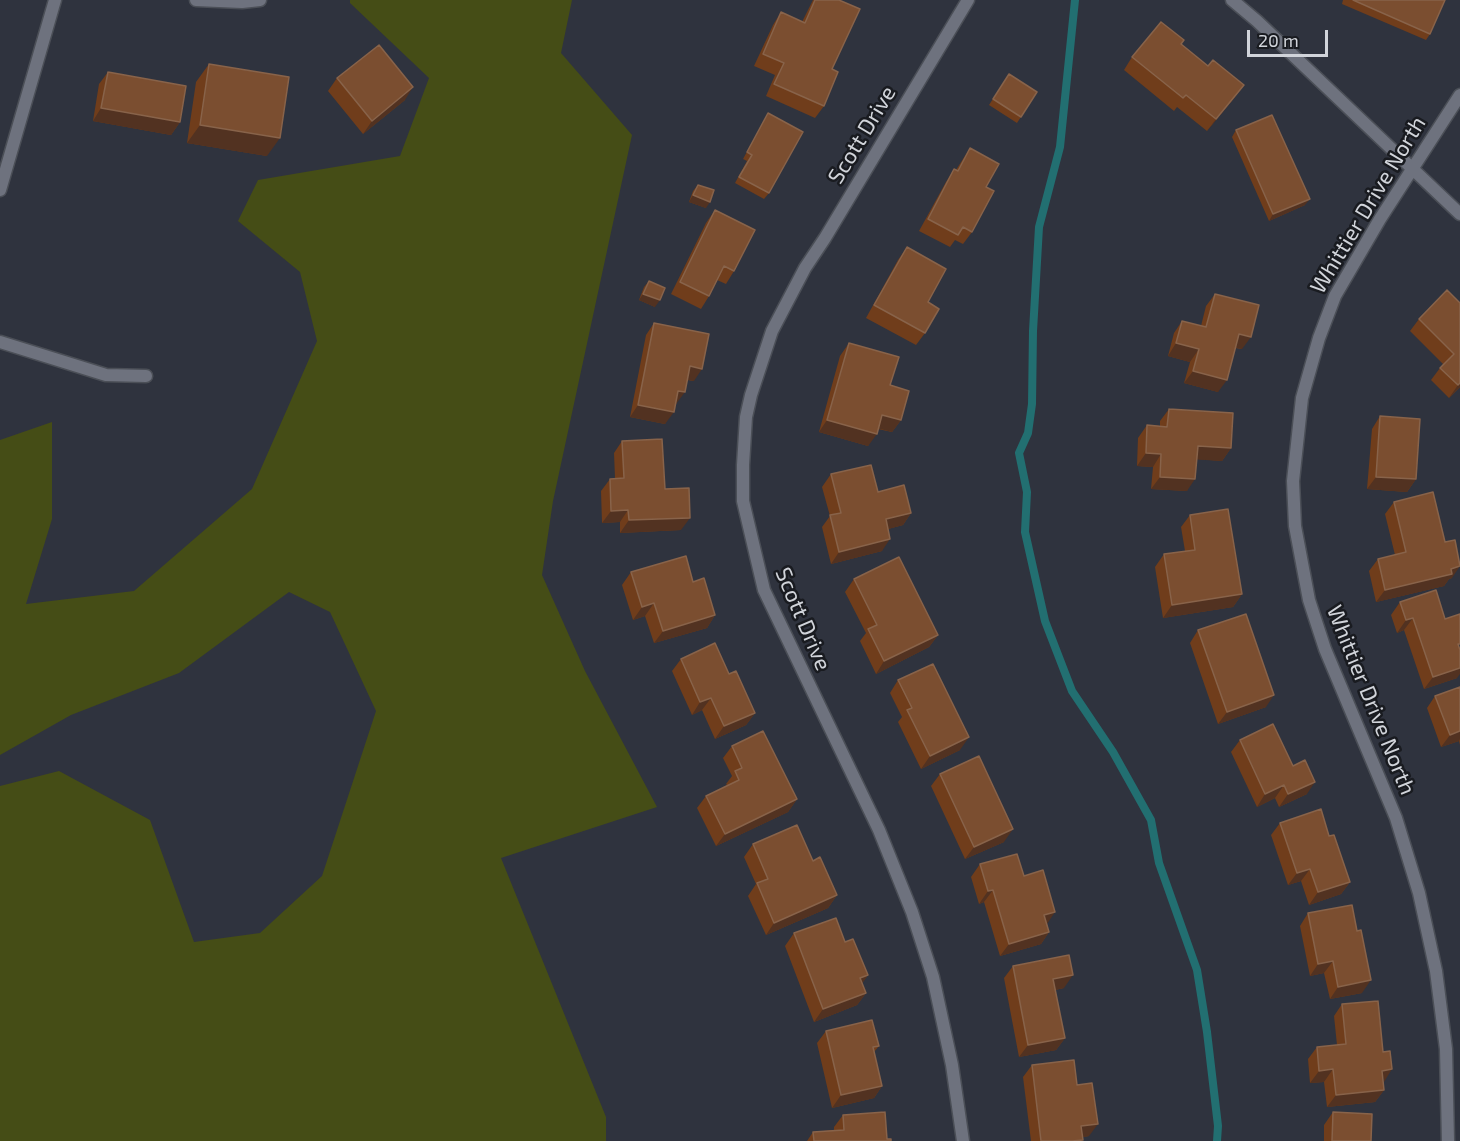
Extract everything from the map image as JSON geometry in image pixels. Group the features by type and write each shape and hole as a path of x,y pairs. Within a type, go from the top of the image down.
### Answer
{"street":[{"path":"0,190 56,0"},
{"path":"196,0 242,2 260,0"},
{"name":"Scott Drive","path":"963,1141 952,1065 933,977 912,912 879,830 764,590 743,501 742,465 746,417 772,331 805,268 968,0"},
{"path":"1232,0 1460,214"},
{"name":"Whittier Drive North","path":"1448,1141 1446,1049 1436,970 1419,893 1396,818 1325,649 1309,600 1295,526 1293,481 1302,398 1319,338 1335,296 1380,219 1460,95"},
{"path":"0,342 106,375 146,376"}],"green space":[{"path":"350,0 572,0 561,53 632,135 553,501 542,575 585,671 657,807 501,858 606,1117 606,1141 0,1141 0,786 59,771 150,820 194,942 260,933 322,876 376,711 330,612 289,592 179,673 71,715 0,755 0,440 52,422 52,519 26,604 134,591 252,489 317,341 300,272 238,221 258,180 400,156 429,78 350,3"}],"building":[{"path":"815,0 839,0 860,9 832,69 838,72 824,106 774,84 784,63 763,54 781,12 805,23"},
{"path":"1353,0 1445,0 1430,34"},
{"path":"1161,22 1184,40 1181,44 1208,66 1213,60 1244,85 1216,119 1186,95 1183,98 1132,57"},
{"path":"379,45 413,87 372,121 337,78"},
{"path":"209,64 289,77 280,138 200,125"},
{"path":"108,72 186,86 180,122 101,108"},
{"path":"1009,74 1037,92 1021,117 993,99"},
{"path":"768,113 803,132 769,193 739,177 752,155 747,152"},
{"path":"1272,115 1310,199 1273,214 1236,130"},
{"path":"970,148 999,164 986,187 994,191 972,232 963,227 958,235 928,219 954,169 958,171"},
{"path":"698,185 714,190 710,202 693,195"},
{"path":"715,210 755,230 734,271 724,266 709,296 680,282"},
{"path":"907,247 946,269 928,302 939,309 925,333 874,305"},
{"path":"649,281 665,288 660,300 643,294"},
{"path":"1447,290 1460,303 1460,383 1458,385 1440,368 1454,354 1419,319"},
{"path":"1215,294 1259,305 1251,337 1239,334 1227,380 1193,371 1199,349 1176,343 1182,321 1206,327"},
{"path":"654,323 709,334 702,369 690,366 685,392 678,391 674,412 638,405"},
{"path":"849,343 899,357 890,385 909,391 901,420 882,415 877,434 827,420"},
{"path":"1169,409 1233,413 1231,448 1198,446 1195,479 1160,477 1161,454 1146,453 1147,425 1167,427"},
{"path":"1380,416 1420,419 1416,479 1376,477"},
{"path":"662,439 665,489 689,488 690,518 629,520 628,510 611,511 610,479 624,478 622,441"},
{"path":"871,465 878,492 904,485 911,513 886,519 890,539 839,552 830,515 841,513 831,474"},
{"path":"1433,492 1445,542 1455,540 1460,566 1451,569 1452,574 1385,590 1378,559 1406,552 1394,502"},
{"path":"1228,509 1242,594 1172,605 1164,554 1195,550 1190,515"},
{"path":"686,556 693,582 704,578 715,615 663,631 654,603 642,607 631,572"},
{"path":"899,557 938,635 884,661 868,629 877,625 854,579"},
{"path":"1436,590 1445,619 1460,614 1460,644 1458,644 1460,668 1433,677 1413,618 1406,620 1400,602"},
{"path":"1246,614 1274,695 1227,712 1198,630"},
{"path":"715,643 729,674 736,671 755,713 724,726 711,698 700,702 681,659"},
{"path":"933,664 969,737 930,756 907,710 912,708 898,680"},
{"path":"1460,687 1460,731 1450,735 1435,696"},
{"path":"1273,724 1293,766 1305,760 1315,782 1288,794 1284,785 1265,794 1240,740"},
{"path":"763,731 797,799 725,834 706,796 739,780 735,771 742,768 732,746"},
{"path":"979,756 1013,829 974,847 940,774"},
{"path":"1321,809 1329,836 1334,835 1350,882 1318,892 1310,869 1297,873 1280,823"},
{"path":"797,825 813,861 820,857 837,895 774,923 757,883 768,879 753,844"},
{"path":"1017,854 1024,876 1043,870 1055,912 1044,915 1049,932 1009,944 993,890 988,891 980,864"},
{"path":"1352,905 1357,931 1361,930 1371,980 1338,987 1333,961 1318,964 1308,913"},
{"path":"836,918 845,942 853,939 868,975 860,978 866,993 823,1009 794,933"},
{"path":"1069,955 1073,975 1053,979 1065,1038 1028,1045 1013,966"},
{"path":"1378,1001 1383,1052 1390,1051 1392,1069 1382,1071 1384,1090 1336,1095 1333,1069 1319,1071 1317,1047 1346,1044 1342,1004"},
{"path":"872,1020 879,1046 873,1047 882,1086 841,1095 826,1031"},
{"path":"1074,1060 1077,1085 1092,1083 1098,1124 1081,1126 1083,1140 1041,1141 1032,1065"},
{"path":"885,1112 887,1139 891,1141 814,1141 813,1132 844,1130 843,1115"},
{"path":"1333,1112 1372,1114 1371,1141 1332,1141"}],"waterway":[{"path":"1075,0 1060,147 1039,227 1033,331 1032,404 1028,433 1019,453 1027,492 1025,532 1045,621 1072,691 1113,752 1151,820 1159,863 1197,970 1218,1126 1217,1141"}]}
